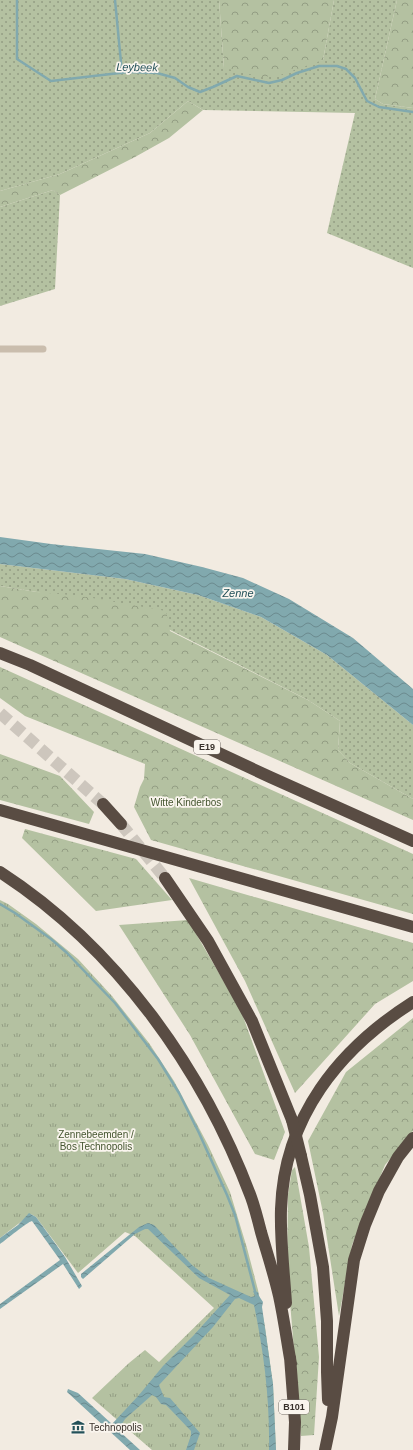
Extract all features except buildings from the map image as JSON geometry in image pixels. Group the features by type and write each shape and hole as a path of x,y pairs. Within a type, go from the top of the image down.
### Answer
{"highway":[{"name":"E19","path":"0,653 30,665 270,777 413,841"},
{"path":"103,804 121,824"},
{"path":"0,810 413,927"},
{"path":"0,872 53,911 91,946 128,986 155,1021 206,1099 251,1198 279,1296 291,1364"},
{"path":"165,878 208,941 252,1021 292,1120 310,1194 323,1267 327,1321 328,1436"},
{"path":"291,1364 281,1233 281,1208 289,1154 308,1107 341,1061 390,1016 413,1002"},
{"path":"325,1450 332,1417 354,1260 365,1225 379,1191 398,1156 413,1138"},
{"name":"B101","path":"291,1364 295,1422 294,1450"}],"street":[{"path":"0,349 43,349"}],"green space":[{"path":"0,0 219,0 224,68 323,60 334,0 397,0 375,99 383,104 413,108 413,268 327,233 355,113 203,110 188,101 150,133 60,174 0,191"},
{"path":"219,0 334,0 323,60 280,75 263,77 224,68"},
{"path":"397,0 413,0 413,108 383,104 375,99"},
{"path":"188,101 203,110 169,138 60,195 53,190 0,207 0,191 60,174 150,133"},
{"path":"53,190 60,195 55,289 0,306 0,207"},
{"path":"0,564 125,579 198,595 261,617 327,655 413,725 413,799 350,763 338,750 340,721 308,700 170,630 37,592 0,586"},
{"path":"0,586 37,592 81,596 166,611 170,631 308,700 340,721 338,750 350,763 413,799 413,820 0,637"},
{"name":"Witte Kinderbos","path":"0,667 413,854 413,914 151,840 134,807 144,779 145,764 25,716 0,698"},
{"path":"0,754 60,776 94,812 89,824 0,800"},
{"path":"25,829 136,859 172,900 96,911 22,838"},
{"path":"189,878 413,943 413,981 375,1004 295,1093 245,981"},
{"name":"Zennebeemden / Bos Technopolis","path":"0,900 36,924 78,959 112,996 149,1043 174,1081 208,1145 230,1192 258,1290 273,1385 276,1450 152,1450 92,1398 145,1350 159,1362 214,1308 135,1236 125,1232 78,1273 36,1217 31,1214 0,1238"},
{"path":"188,920 241,1011 285,1132 274,1160 255,1154 190,1035 119,925"},
{"path":"413,1018 413,1131 385,1165 352,1245 339,1316 323,1213 308,1141 346,1072"},
{"path":"295,1167 309,1247 319,1357 314,1435 301,1436 287,1265 288,1195 292,1170"}],"water":[{"name":"Zenne","path":"0,537 145,554 243,578 289,599 353,638 413,689 413,725 327,655 261,617 198,595 125,579 0,564"},
{"path":"29,1213 36,1217 65,1257 82,1286 79,1289 63,1264 0,1309 0,1304 60,1260 32,1221 0,1244 0,1238 18,1225"},
{"path":"148,1223 154,1225 192,1265 209,1278 251,1297 255,1296 253,1291 258,1292 263,1302 262,1307 273,1384 276,1450 269,1450 266,1377 254,1305 239,1298 235,1299 213,1327 159,1385 164,1397 170,1398 200,1433 194,1450 186,1450 191,1431 166,1405 161,1404 156,1397 152,1395 125,1419 118,1430 140,1450 130,1450 67,1392 68,1389 78,1393 112,1424 163,1366 193,1336 230,1295 199,1278 148,1229 135,1234 83,1279 81,1277 81,1274 139,1227"}],"waterway":[{"name":"Leybeek","path":"17,0 17,59 51,81 128,72 157,73 175,78 188,87 200,92 237,76 269,83 282,80 297,73 319,66 337,66 346,69 355,78 367,101 379,107 413,112"},
{"path":"115,0 122,73"},
{"path":"0,904 51,939 67,953 115,1003 158,1059 179,1093 227,1195 235,1215 256,1295"}],"tunnel":[{"path":"0,713 103,804"},
{"path":"121,824 165,878"}],"place":[{"name":"Technopolis","path":"78,1427"}]}
